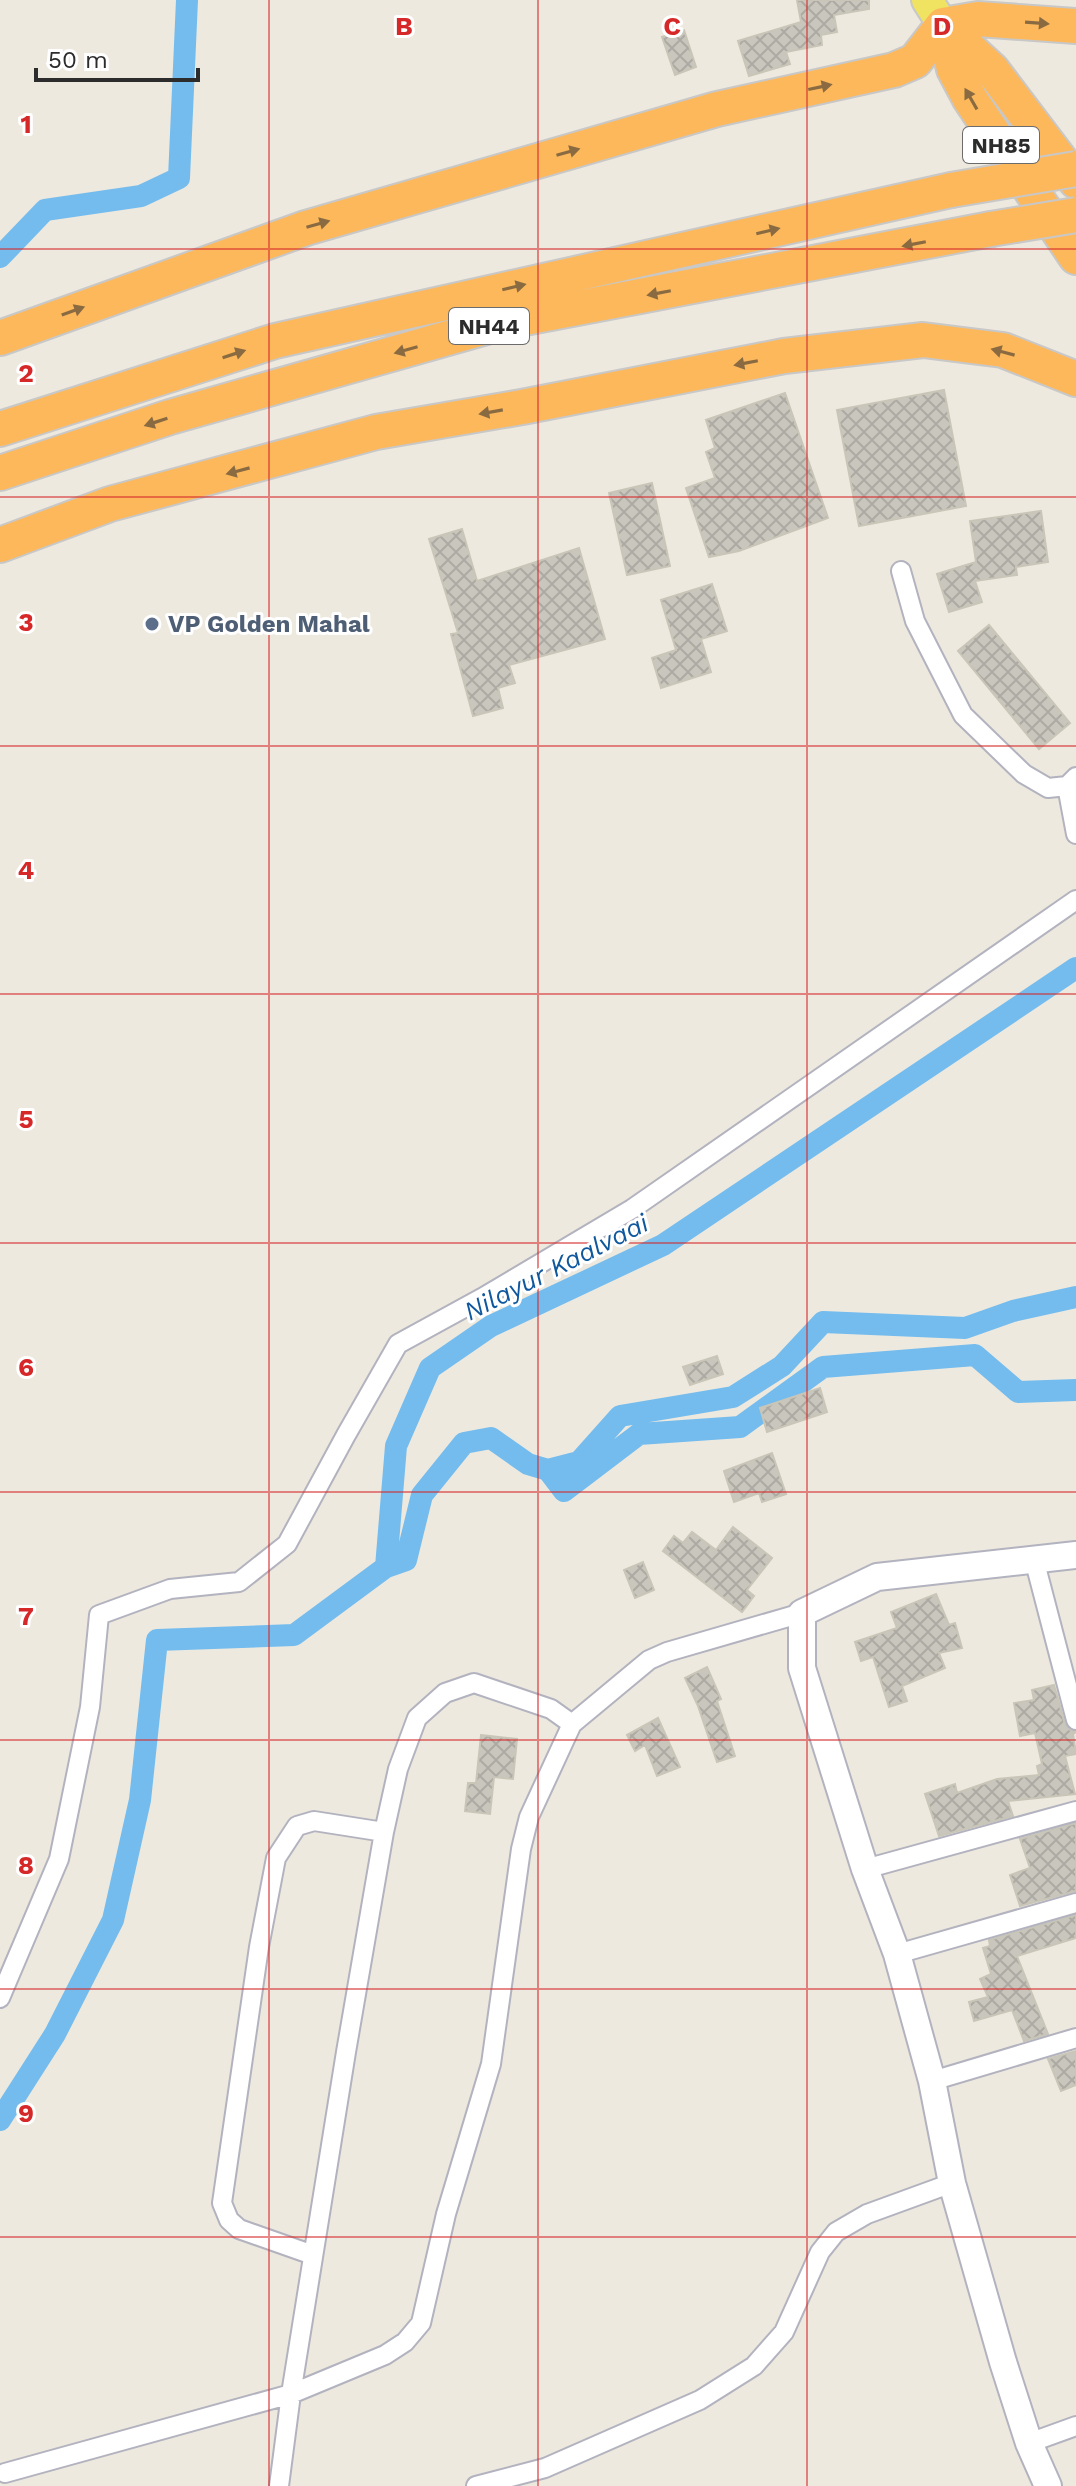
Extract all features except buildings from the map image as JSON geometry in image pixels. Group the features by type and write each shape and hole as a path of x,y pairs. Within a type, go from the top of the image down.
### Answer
{"highway":[{"path":"0,338 306,228 717,109 894,70 915,61 935,13 1076,26"},
{"name":"NH85","path":"935,13 992,70 1076,181"},
{"name":"NH85","path":"935,13 954,69 970,99 1076,257"},
{"name":"NH44","path":"0,429 275,341 951,190 1076,169"},
{"name":"NH44","path":"0,473 170,417 504,322 1076,215"},
{"path":"0,545 110,504 376,432 784,356 923,340 1003,350 1076,379"}],"main road":[{"path":"1048,2486 1029,2443 952,2183 932,2081 897,1954 865,1869 802,1668 802,1613 877,1577 1076,1555"}],"street":[{"path":"901,571 915,621 963,715 1024,774 1048,788 1071,781 1076,834"},
{"path":"0,1998 59,1859 90,1707 99,1615 170,1589 239,1582 287,1544 398,1344 632,1209 1076,900"},
{"path":"1034,1559 1076,1720"},
{"path":"5,2473 291,2394 385,2355 405,2342 421,2323 446,2214 491,2064 529,1817 572,1724 649,1660 802,1613"},
{"path":"279,2486 313,2255 384,1832 398,1769 417,1718 445,1693 474,1683 551,1709 572,1724"},
{"path":"865,1869 1076,1811"},
{"path":"313,2255 239,2229 229,2220 222,2203 259,1947 276,1858 297,1826 314,1821 384,1832"},
{"path":"897,1954 1076,1903"},
{"path":"932,2081 1076,2038"},
{"path":"476,2486 511,2482 545,2468 700,2400 754,2366 784,2332 820,2252 836,2232 867,2214 952,2183"},
{"path":"1029,2443 1076,2426"}],"waterway":[{"path":"0,257 45,210 141,196 179,178 187,0"},
{"name":"Nilayur Kaalvaai","path":"0,2120 55,2034 113,1920 140,1800 157,1640 294,1635 386,1567 396,1446 430,1368 491,1326 663,1245 1076,968"},
{"path":"386,1567 406,1560 422,1495 464,1443 491,1438 528,1464 548,1470 579,1462 620,1416 733,1397 782,1366 823,1322 965,1328 1013,1311 1076,1297"},
{"path":"548,1470 564,1491 639,1434 740,1427 823,1367 975,1355 1018,1392 1076,1390"}],"place":[{"name":"VP Golden Mahal","path":"152,624"}]}
